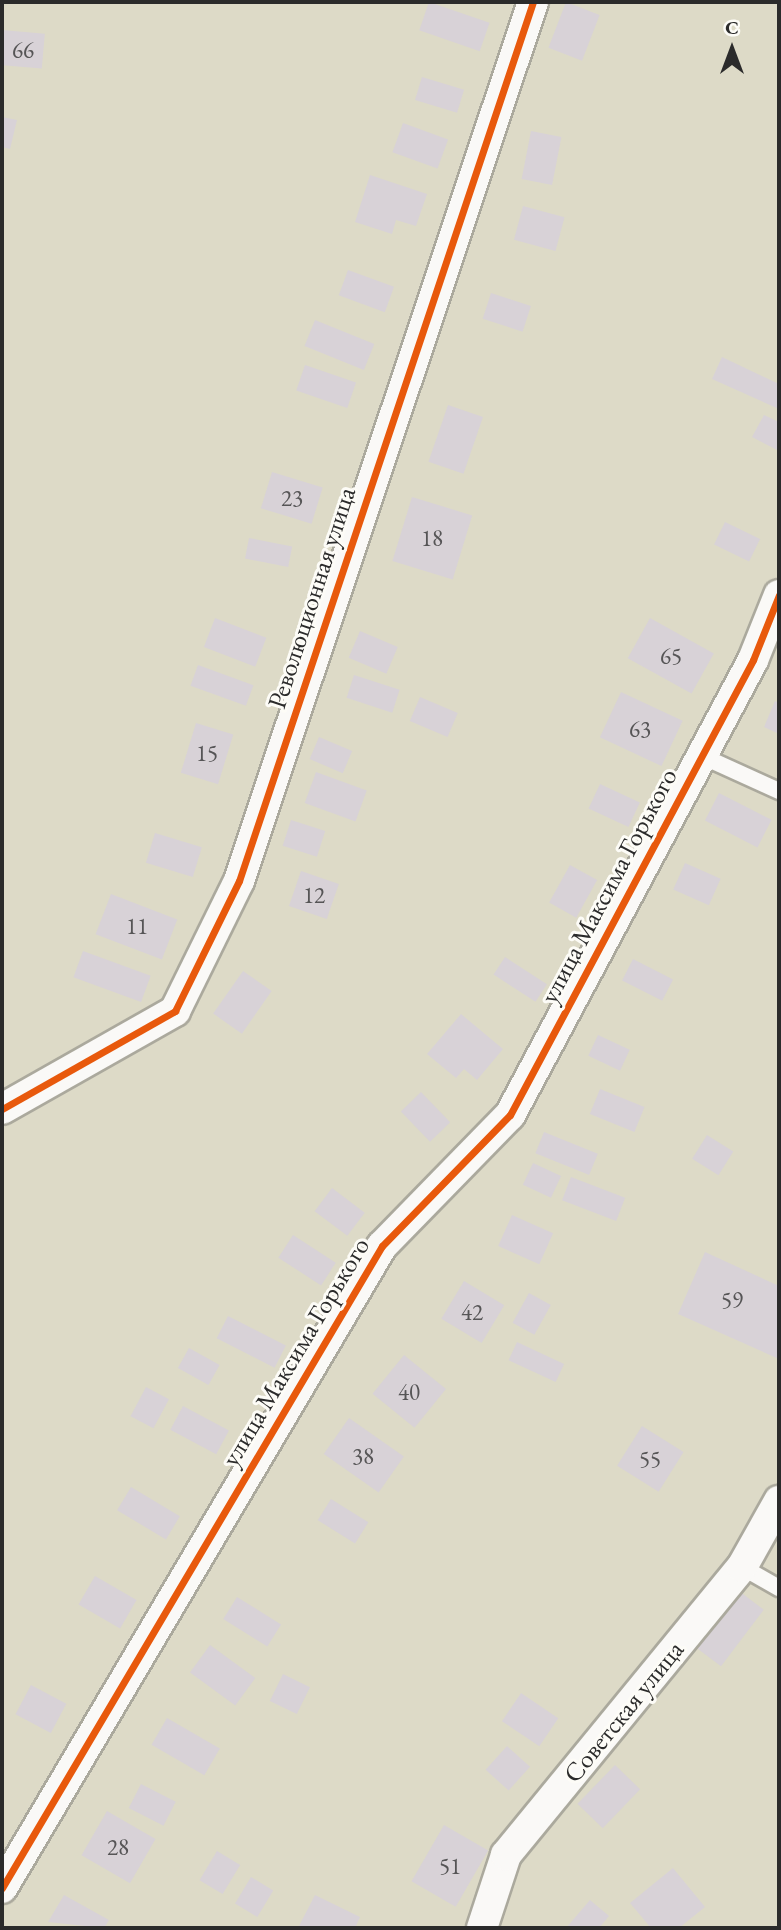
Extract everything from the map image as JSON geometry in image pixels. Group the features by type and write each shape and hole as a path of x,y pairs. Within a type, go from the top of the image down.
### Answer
{"street":[{"name":"Революционная улица","path":"2,1109 175,1011 239,881 533,2"},
{"name":"улица Максима Горького","path":"4,1878 382,1246 510,1115 702,756 779,595"},
{"name":"Советская улица","path":"482,1928 506,1856 742,1567 779,1501"}],"lane":[{"path":"702,756 779,791"},
{"path":"742,1567 779,1588"}],"building":[{"path":"429,2 490,23 480,51 419,30"},
{"path":"566,2 600,15 582,61 548,48"},
{"path":"2,30 45,34 42,69 2,65"},
{"path":"422,77 464,90 457,113 415,100"},
{"path":"2,117 17,120 10,149 2,147"},
{"path":"403,123 448,139 438,169 392,152"},
{"path":"531,131 561,137 552,185 522,179"},
{"path":"370,175 427,194 416,226 396,220 392,234 355,222"},
{"path":"523,206 565,217 555,251 514,240"},
{"path":"348,270 394,287 385,312 339,295"},
{"path":"491,293 531,306 523,332 483,319"},
{"path":"315,320 374,344 364,370 305,346"},
{"path":"722,357 779,384 779,409 712,379"},
{"path":"305,365 356,383 347,408 296,391"},
{"path":"448,405 483,417 463,474 428,462"},
{"path":"764,415 779,422 779,451 752,437"},
{"path":"272,472 323,487 312,524 261,508"},
{"path":"412,497 472,515 453,579 392,561"},
{"path":"725,522 760,539 749,562 714,544"},
{"path":"249,538 292,546 288,567 245,559"},
{"path":"215,618 266,638 255,667 204,647"},
{"path":"650,618 714,653 692,694 628,658"},
{"path":"360,631 398,647 386,674 349,658"},
{"path":"198,665 253,685 246,706 190,686"},
{"path":"354,675 400,690 392,713 347,698"},
{"path":"621,692 683,721 661,766 600,737"},
{"path":"420,697 458,713 448,737 410,721"},
{"path":"775,701 779,703 779,734 764,727"},
{"path":"196,723 233,734 218,784 181,773"},
{"path":"319,737 352,751 343,773 310,759"},
{"path":"316,772 367,790 355,821 305,803"},
{"path":"600,784 640,803 628,827 589,808"},
{"path":"719,793 772,820 757,847 705,821"},
{"path":"291,820 325,831 317,857 283,846"},
{"path":"155,833 202,847 193,877 146,863"},
{"path":"685,863 721,879 709,905 673,889"},
{"path":"570,865 597,880 576,918 549,903"},
{"path":"301,871 339,884 327,919 289,906"},
{"path":"111,894 177,919 162,960 96,934"},
{"path":"83,951 151,976 141,1002 73,977"},
{"path":"505,957 547,984 535,1002 494,975"},
{"path":"633,959 673,979 662,1001 622,980"},
{"path":"243,971 272,991 242,1034 213,1014"},
{"path":"461,1014 503,1049 477,1080 464,1069 456,1078 427,1054"},
{"path":"598,1035 630,1050 620,1071 588,1056"},
{"path":"600,1089 645,1107 634,1132 590,1114"},
{"path":"421,1092 450,1122 430,1142 401,1111"},
{"path":"544,1132 598,1154 589,1175 535,1153"},
{"path":"707,1135 733,1151 718,1175 692,1159"},
{"path":"533,1163 561,1176 551,1198 523,1185"},
{"path":"571,1177 625,1198 616,1221 562,1200"},
{"path":"332,1188 365,1213 347,1236 315,1211"},
{"path":"512,1215 553,1233 539,1264 498,1246"},
{"path":"293,1235 336,1263 321,1285 278,1258"},
{"path":"705,1252 779,1286 779,1359 678,1314"},
{"path":"464,1281 504,1305 482,1343 441,1319"},
{"path":"529,1293 551,1305 534,1335 513,1323"},
{"path":"228,1316 286,1346 275,1368 217,1338"},
{"path":"517,1342 564,1364 556,1382 509,1360"},
{"path":"189,1348 220,1365 208,1385 178,1368"},
{"path":"404,1355 446,1389 414,1428 373,1394"},
{"path":"146,1387 169,1399 153,1428 131,1416"},
{"path":"183,1406 229,1430 216,1454 170,1430"},
{"path":"349,1418 404,1456 379,1492 324,1454"},
{"path":"642,1426 684,1452 659,1492 617,1466"},
{"path":"131,1487 180,1516 166,1540 117,1510"},
{"path":"331,1499 368,1522 355,1544 318,1520"},
{"path":"95,1576 137,1600 120,1629 78,1605"},
{"path":"739,1591 764,1610 721,1666 696,1648"},
{"path":"237,1597 281,1625 267,1647 223,1619"},
{"path":"210,1645 255,1678 235,1705 190,1673"},
{"path":"283,1674 310,1687 297,1714 270,1701"},
{"path":"31,1685 66,1704 51,1733 16,1714"},
{"path":"521,1693 558,1718 539,1746 502,1721"},
{"path":"167,1718 220,1748 204,1775 152,1745"},
{"path":"507,1746 530,1767 509,1791 486,1770"},
{"path":"615,1765 640,1789 603,1828 577,1804"},
{"path":"141,1784 176,1802 163,1826 129,1808"},
{"path":"107,1811 155,1839 130,1883 82,1855"},
{"path":"444,1825 488,1850 456,1907 412,1881"},
{"path":"217,1851 240,1865 223,1894 199,1880"},
{"path":"673,1868 705,1907 679,1928 651,1928 630,1903"},
{"path":"251,1877 273,1890 257,1917 235,1904"},
{"path":"64,1895 109,1920 104,1928 48,1922"},
{"path":"315,1895 360,1917 355,1928 298,1928"},
{"path":"590,1900 609,1916 599,1928 566,1928"}],"cycle path":[{"path":"2,1109 175,1011 239,881 533,2"},
{"path":"2,1888 382,1246 510,1115 753,660 779,595"}]}
